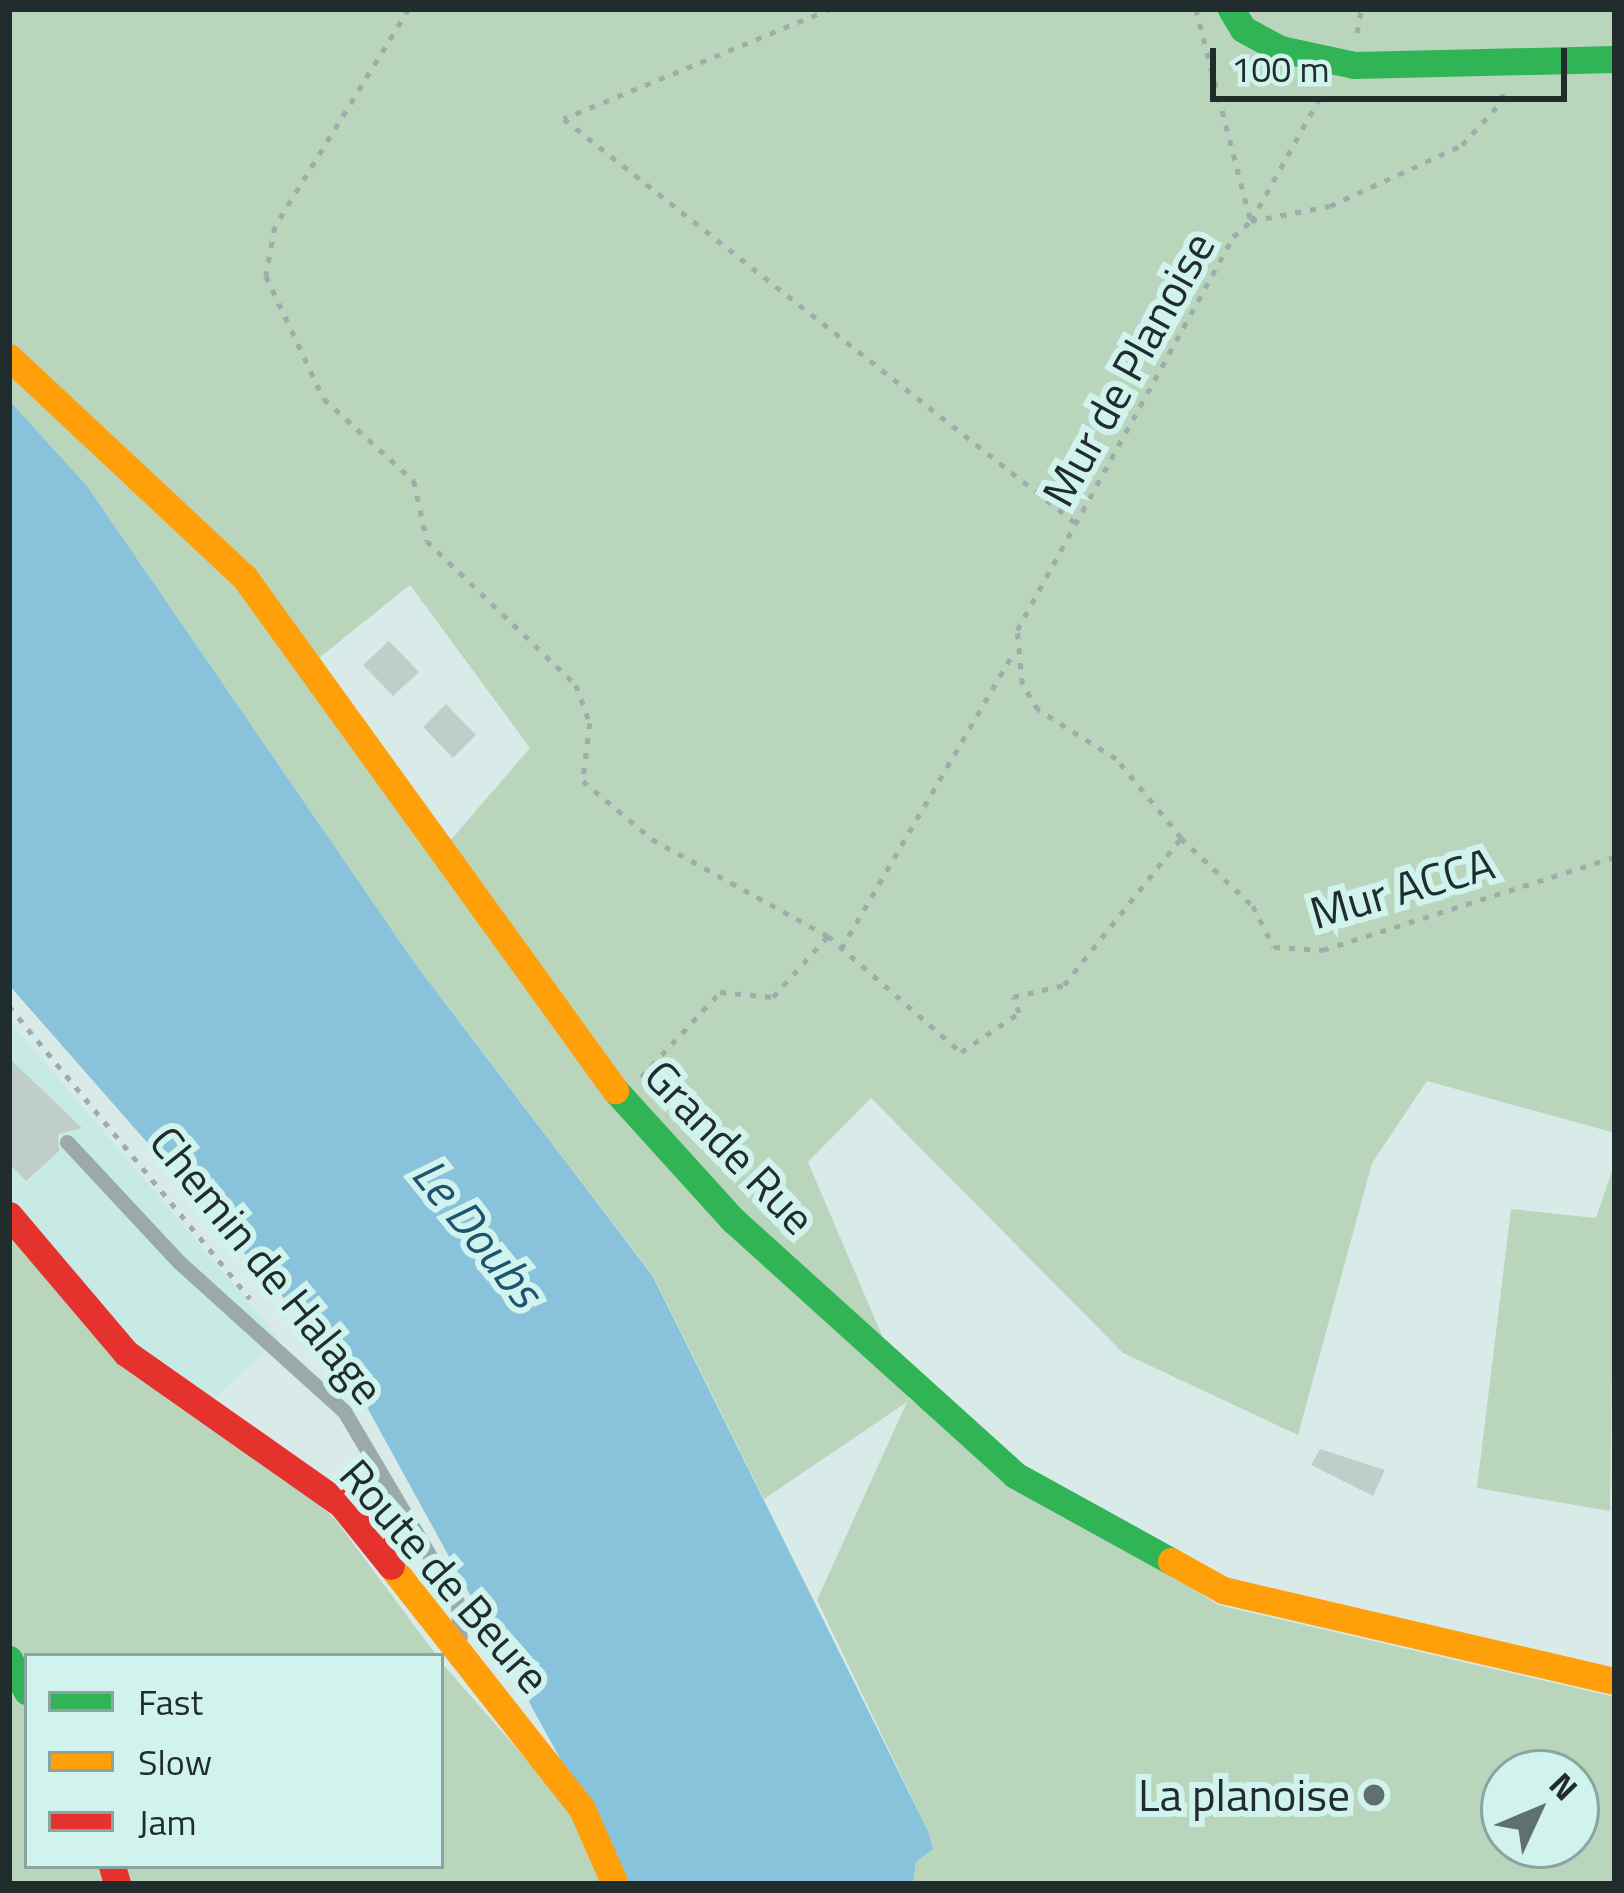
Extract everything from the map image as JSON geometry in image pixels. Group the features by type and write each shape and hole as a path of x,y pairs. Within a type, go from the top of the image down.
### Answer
{"street":[{"path":"1231,9 1243,29 1280,49 1330,60 1615,58"},
{"name":"Grande Rue","path":"9,357 245,578 621,1099 733,1220 1015,1475 1223,1590 1615,1681"},
{"name":"Route de Beure","path":"9,1215 126,1353 342,1505 582,1809 615,1884"},
{"path":"9,1659 24,1686"}],"lane":[{"name":"Chemin de Halage","path":"68,1142 179,1262 344,1411 458,1604 453,1651"}],"path":[{"path":"409,9 275,226 266,276 324,399 414,481 427,541 576,685 590,723 583,781 652,838 828,937 961,1052 1019,1013 1013,997 1064,985 1181,838 1116,759 1038,710 1013,652"},
{"path":"831,9 564,119 1077,524"},
{"path":"1196,9 1250,221"},
{"name":"Mur de Planoise","path":"842,949 1013,652 1233,237 1250,221 1330,206 1462,145 1503,100 1497,57"},
{"path":"1250,221 1334,72 1330,60"},
{"name":"Mur ACCA","path":"1181,838 1253,906 1274,947 1323,950 1615,857"},
{"path":"621,1099 720,992 773,997 828,937"},
{"name":"Chemin de Halage","path":"9,1006 256,1305"}],"shaded area":[{"path":"9,1020 279,1338 206,1407 157,1369 9,1205"}],"green space":[{"path":"9,9 1615,9 1615,1133 1427,1081 1372,1163 1298,1435 1123,1353 871,1098 808,1162 909,1399 1218,1605 1615,1697 1615,1884 913,1884 916,1862 932,1849 928,1831 817,1600 907,1402 764,1499 652,1274 416,965 87,486 9,400","holes":["410,585 530,748 449,842 319,658"]},
{"path":"1615,1162 1610,1511 1477,1488 1511,1209 1596,1218"},
{"path":"9,1231 335,1519 435,1653 24,1653 24,1869 444,1869 444,1665 565,1804 605,1884 9,1884"}],"water":[{"name":"Le Doubs","path":"9,400 87,486 416,965 652,1275 928,1831 933,1849 916,1862 913,1884 629,1884 346,1369 9,985"}],"building":[{"path":"389,641 419,672 393,696 363,665"},
{"path":"446,704 476,735 453,758 423,727"},
{"path":"9,1058 82,1128 58,1134 59,1151 26,1181 9,1163"},
{"path":"1320,1449 1385,1470 1373,1496 1311,1465"}],"traffic: fast":[{"path":"1231,9 1243,29 1280,49 1354,65 1615,59"},
{"path":"615,1090 733,1220 1015,1475 1171,1561"},
{"path":"9,1659 24,1686"}],"traffic: slow":[{"path":"9,357 245,578 615,1090"},
{"path":"1171,1561 1223,1590 1615,1681"},
{"path":"391,1566 582,1809 615,1884"}],"traffic: jam":[{"path":"9,1215 126,1353 342,1505 391,1566"},
{"path":"113,1869 117,1884"}],"place":[{"name":"La planoise","path":"1374,1795"}]}
